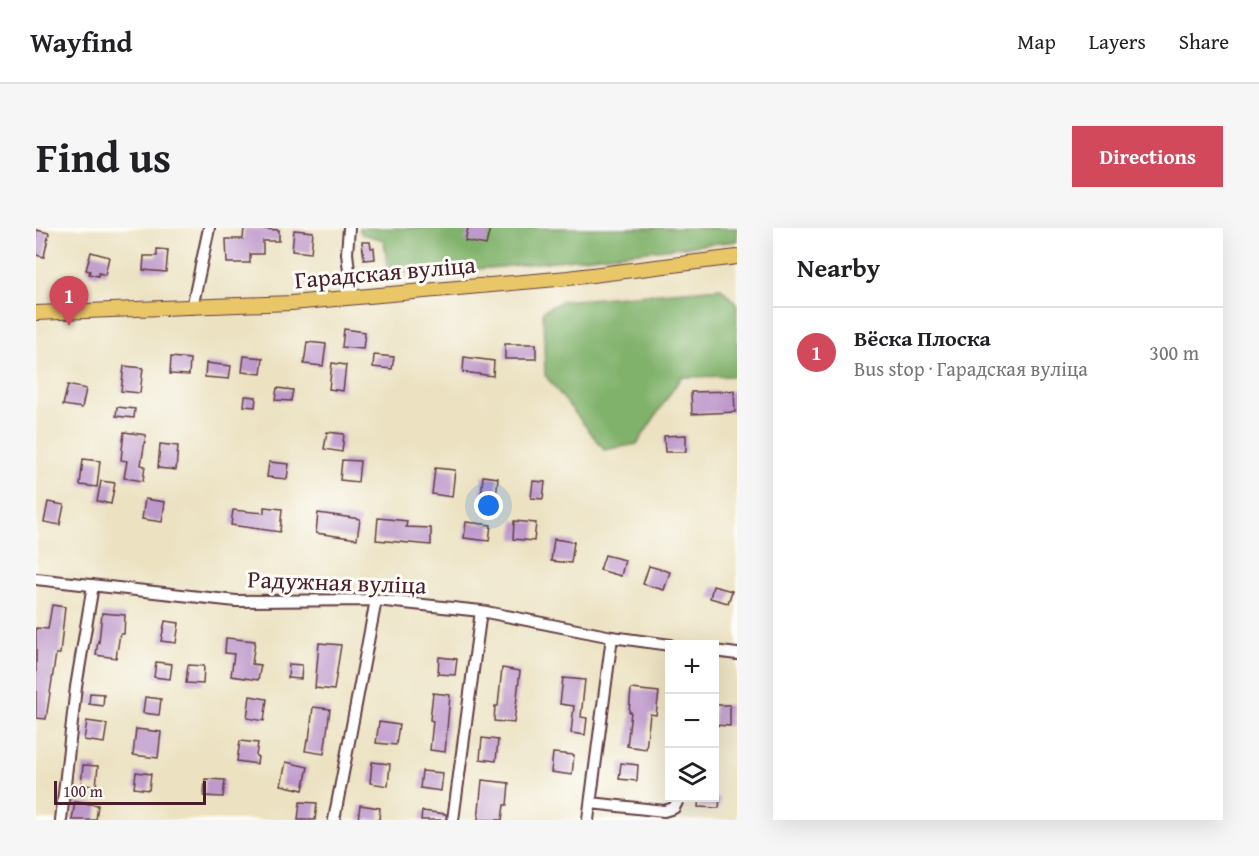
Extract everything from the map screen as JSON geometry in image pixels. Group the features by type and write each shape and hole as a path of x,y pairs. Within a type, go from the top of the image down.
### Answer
{"main road":[{"name":"Гарадская вуліца","path":"36,313 291,303 568,278 737,257"}],"street":[{"path":"192,308 209,228"},
{"path":"349,228 347,253 352,298"},
{"name":"Радужная вуліца","path":"36,579 236,601 375,600 481,611 612,637 665,644"},
{"path":"60,820 76,687 93,585"},
{"path":"334,820 375,600"},
{"path":"453,820 481,611"},
{"path":"588,820 612,637"},
{"path":"719,652 737,654"},
{"path":"591,802 664,811 674,808 677,802"}],"green space":[{"path":"359,228 737,228 737,241 492,268 388,273 384,240 361,234"},
{"path":"721,288 737,304 737,376 681,377 637,444 604,450 545,375 543,311 562,301"}],"building":[{"path":"244,228 279,230 279,241 263,241 263,254 250,254 250,263 227,263 226,239 243,239"},
{"path":"468,228 490,228 486,245 465,241"},
{"path":"36,230 49,233 44,257 36,255"},
{"path":"294,230 313,232 311,253 292,251"},
{"path":"362,242 370,242 371,248 374,248 375,259 364,260"},
{"path":"157,249 168,250 166,272 143,270 144,256 157,256"},
{"path":"91,252 109,257 105,275 89,274 90,271 86,270"},
{"path":"344,329 365,332 363,349 342,347"},
{"path":"307,342 326,344 323,366 304,364"},
{"path":"505,344 536,344 536,359 505,359"},
{"path":"374,355 394,357 392,369 373,367"},
{"path":"244,356 263,358 261,374 242,372"},
{"path":"171,357 190,359 189,375 170,374"},
{"path":"464,357 494,361 493,376 463,372"},
{"path":"206,363 231,366 229,379 205,377"},
{"path":"332,363 346,365 343,391 329,389"},
{"path":"124,366 143,368 140,393 121,391"},
{"path":"68,385 86,389 82,408 63,405"},
{"path":"277,388 293,390 291,401 275,400"},
{"path":"734,391 735,412 692,414 691,392"},
{"path":"245,396 256,397 255,407 244,406"},
{"path":"117,407 135,409 134,418 116,416"},
{"path":"124,432 146,435 141,465 145,466 143,481 124,478 127,461 121,460"},
{"path":"327,432 344,434 342,452 324,449"},
{"path":"686,435 686,452 665,452 664,436"},
{"path":"160,444 178,446 176,470 158,468"},
{"path":"83,459 100,461 97,487 80,485"},
{"path":"342,460 360,461 358,482 340,480"},
{"path":"269,462 289,464 287,479 267,477"},
{"path":"435,468 455,470 452,497 432,494"},
{"path":"483,476 498,478 496,499 481,497"},
{"path":"101,481 115,483 111,504 97,501"},
{"path":"533,481 545,482 543,499 531,498"},
{"path":"145,499 165,502 162,522 142,519"},
{"path":"48,502 64,505 60,525 44,522"},
{"path":"264,507 282,509 280,532 231,525 233,510 264,513"},
{"path":"318,513 360,519 357,539 316,533"},
{"path":"378,518 407,521 406,527 431,528 431,545 376,540"},
{"path":"514,521 536,523 534,541 513,539"},
{"path":"466,522 491,525 489,541 464,538"},
{"path":"554,539 574,542 571,563 551,561"},
{"path":"605,555 625,560 621,576 600,570"},
{"path":"649,566 670,572 664,590 643,584"},
{"path":"713,586 732,591 728,603 710,598"},
{"path":"52,605 65,607 60,654 56,654 46,719 36,718 36,628 48,629"},
{"path":"102,613 125,615 124,634 120,634 116,658 96,655"},
{"path":"165,621 179,623 176,643 161,641"},
{"path":"226,638 255,641 252,664 261,665 258,680 231,676 234,654 225,653"},
{"path":"319,643 341,645 334,690 315,688"},
{"path":"439,657 457,659 455,675 438,674"},
{"path":"156,662 172,664 170,679 154,677"},
{"path":"289,664 302,665 301,679 288,678"},
{"path":"188,665 204,666 203,684 186,683"},
{"path":"502,668 520,671 514,723 494,721"},
{"path":"563,678 585,680 581,717 587,718 585,735 571,733 574,706 560,704"},
{"path":"631,689 659,692 656,715 650,714 646,749 627,746"},
{"path":"90,693 104,694 103,706 89,704"},
{"path":"433,693 450,695 445,752 430,750"},
{"path":"250,696 267,699 264,721 247,718"},
{"path":"145,697 161,699 159,715 143,713"},
{"path":"719,705 730,705 730,726 719,725"},
{"path":"313,707 330,709 324,754 305,751 307,740 309,740"},
{"path":"87,721 107,724 104,743 84,740"},
{"path":"379,722 399,725 396,745 376,743"},
{"path":"136,729 161,732 158,758 133,755"},
{"path":"482,738 498,740 496,761 480,759"},
{"path":"240,741 258,743 257,764 237,761"},
{"path":"553,753 574,755 572,775 551,772"},
{"path":"286,762 308,767 303,790 281,785"},
{"path":"372,762 390,764 388,786 370,783"},
{"path":"621,763 638,765 637,781 619,779"},
{"path":"83,765 98,766 96,786 81,785"},
{"path":"422,771 443,773 441,791 420,788"},
{"path":"136,772 151,774 149,790 134,788"},
{"path":"205,779 225,780 223,797 204,796"},
{"path":"482,780 509,783 507,805 504,805 502,820 478,820"},
{"path":"720,798 719,808 698,807 699,802 719,802"},
{"path":"75,802 98,805 96,820 72,820"},
{"path":"300,802 317,803 315,820 298,820"},
{"path":"360,805 380,808 379,820 358,820"},
{"path":"422,811 446,814 446,820 421,820"}],"place":[{"name":"Вёска Плоска","path":"69,326"}]}
